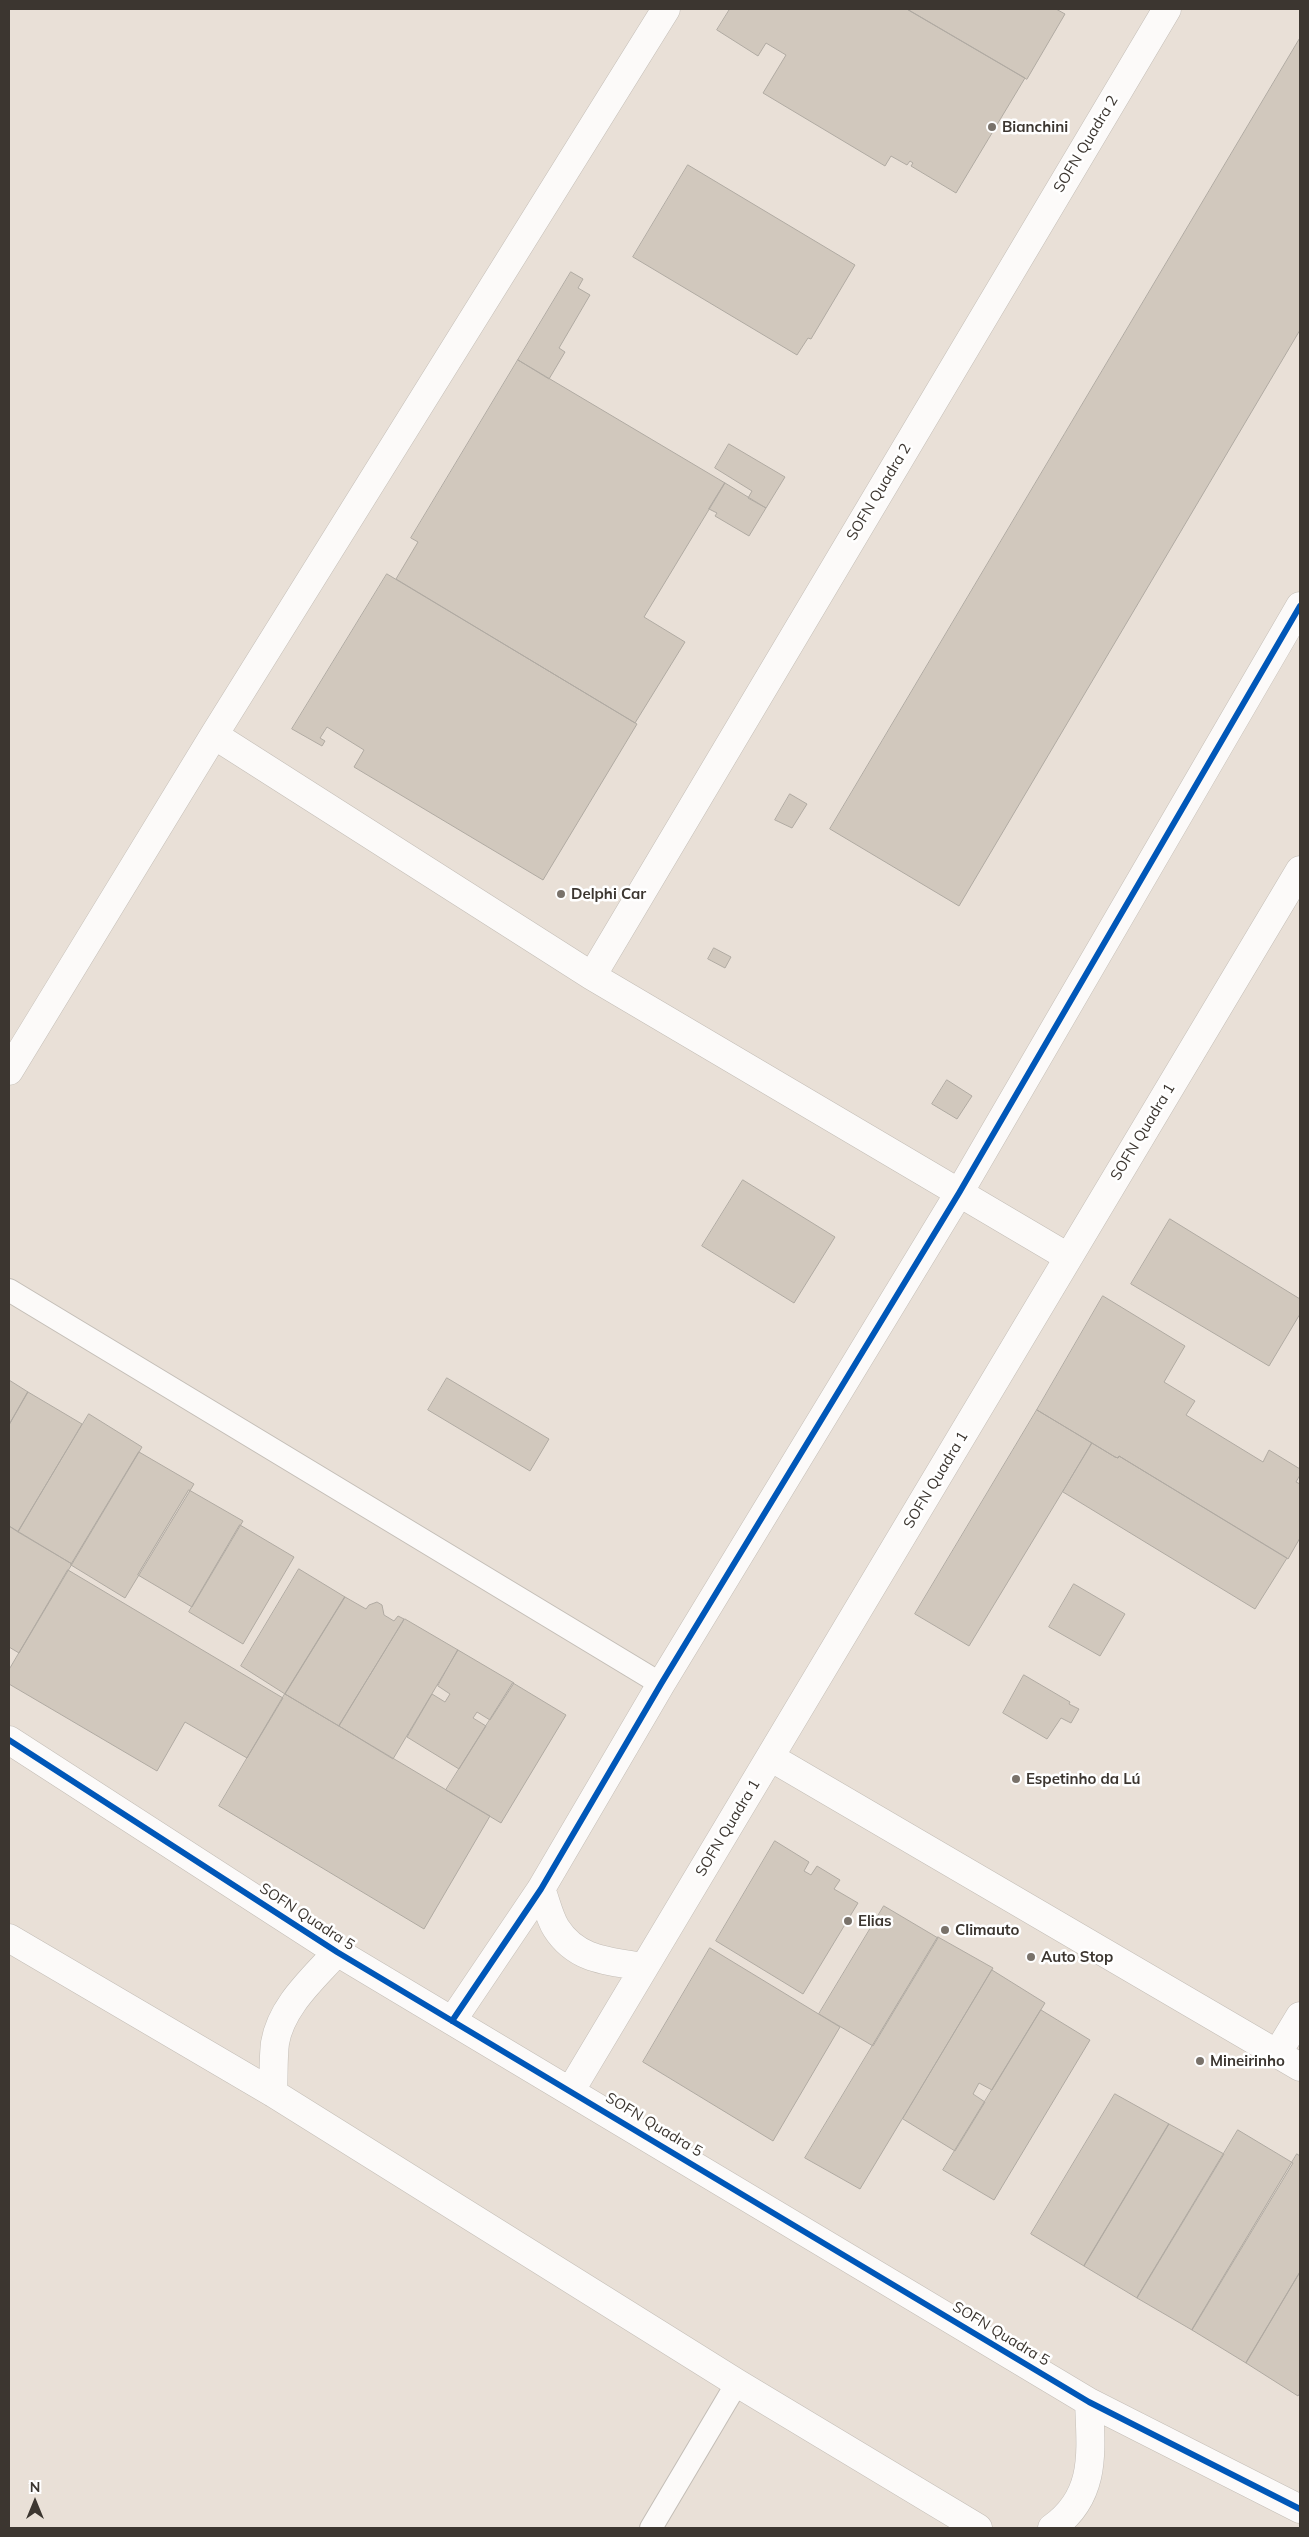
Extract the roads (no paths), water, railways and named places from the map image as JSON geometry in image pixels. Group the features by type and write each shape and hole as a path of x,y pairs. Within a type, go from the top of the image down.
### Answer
{"street":[{"path":"9,1071 214,735 666,9"},
{"name":"SOFN Quadra 2","path":"592,976 1167,9"},
{"path":"452,2021 541,1889 661,1684 959,1193 1300,606"},
{"path":"214,735 592,976 1068,1257"},
{"name":"SOFN Quadra 1","path":"571,2090 1300,870"},
{"name":"SOFN Quadra 5","path":"9,1740 337,1952 571,2090 1089,2402 1300,2509"},
{"path":"770,1757 1300,2068"},
{"path":"541,1889 555,1928 574,1950 603,1960 644,1967"},
{"path":"9,1938 273,2093 737,2383 978,2528"},
{"path":"273,2093 276,2041 284,2017 298,1996 337,1952"},
{"path":"1277,2054 1300,2016"},
{"path":"1052,2528 1066,2518 1082,2495 1089,2470 1089,2402"}],"lane":[{"path":"9,1290 661,1684"},
{"path":"651,2528 737,2383"}],"place":[{"name":"Bianchini","path":"992,127"},
{"name":"Delphi Car","path":"561,894"},
{"name":"Espetinho da Lú","path":"1016,1779"},
{"name":"Elias","path":"848,1921"},
{"name":"Climauto","path":"945,1930"},
{"name":"Auto Stop","path":"1031,1957"},
{"name":"Mineirinho","path":"1200,2061"}]}
